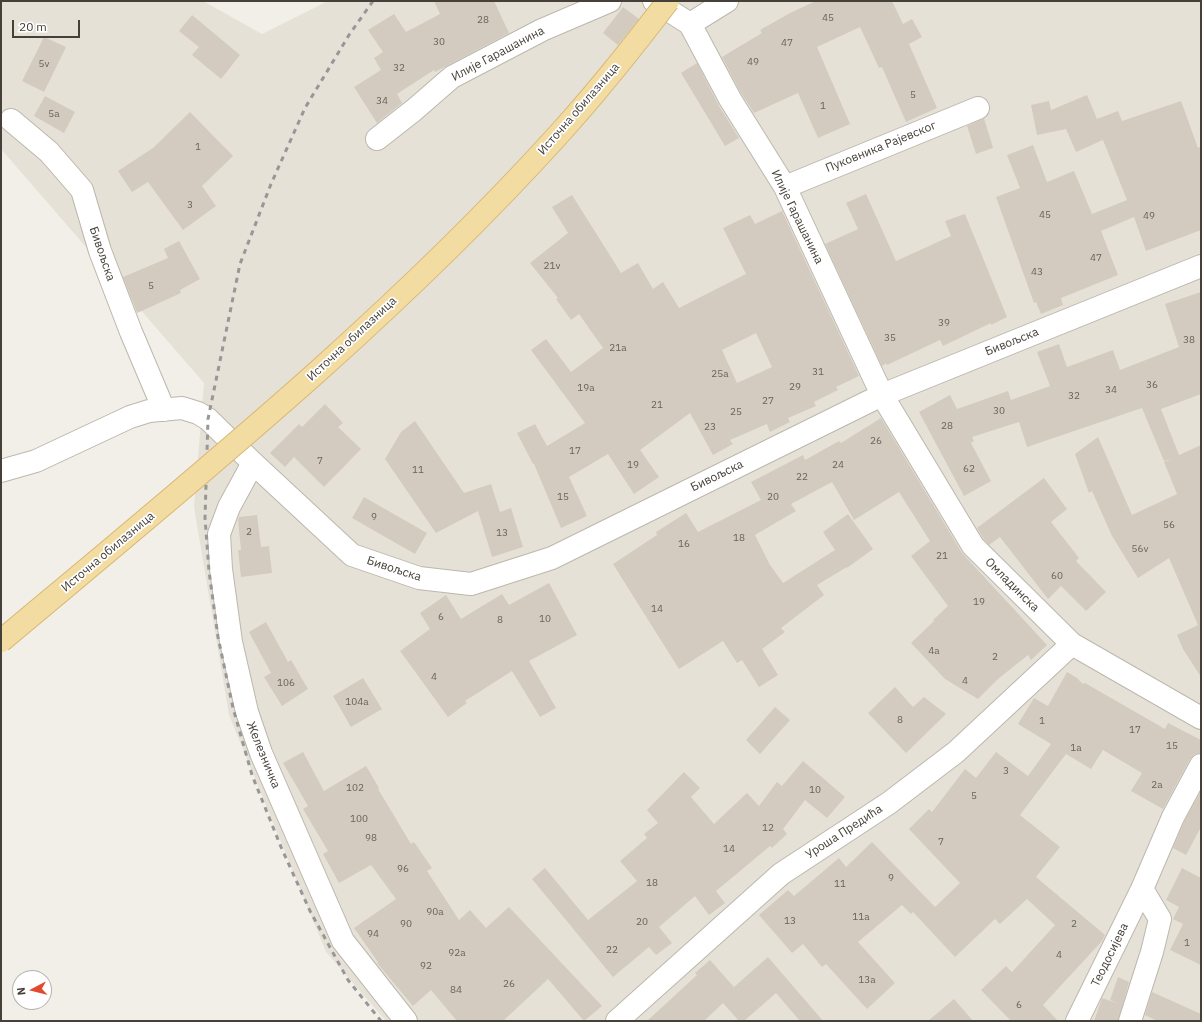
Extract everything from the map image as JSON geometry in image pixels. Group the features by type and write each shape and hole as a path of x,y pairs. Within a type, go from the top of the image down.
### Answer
{"main road":[{"name":"Источна обилазница","path":"1,641 260,422 423,274 476,222 559,134 607,79 668,1"}],"street":[{"name":"Илије Гарашанина","path":"377,139 414,110 452,77 542,30 610,1"},
{"name":"Илије Гарашанина","path":"654,1 690,24 730,98 785,187 882,395"},
{"path":"690,24 727,1"},
{"name":"Пуковника Рајевског","path":"785,187 978,108"},
{"name":"Бивољска","path":"11,120 49,152 82,190 100,251 131,332 164,410"},
{"name":"Бивољска","path":"1,471 36,461 130,417 149,411 182,408 198,413 208,419 253,464 352,555 419,578 471,584 552,558 882,395 1201,266"},
{"name":"Омладинска","path":"882,395 973,546 1072,644 1201,718"},
{"name":"Железничка","path":"253,464 229,507 219,534 221,569 231,642 247,712 261,752 343,941 406,1021"},
{"name":"Уроша Предића","path":"617,1021 781,874 889,803 956,752 1072,644"},
{"name":"Теодосијева","path":"1077,1021 1142,889 1173,817 1201,765"},
{"path":"1130,1021 1152,952 1160,919 1142,889"}],"shaded area":[{"path":"1,1 203,1 262,34 328,1 1201,1 1201,1021 386,1021 326,952 229,715 194,507 204,383 1,149"}],"building":[{"path":"434,1 494,1 509,33 435,72 434,70 397,94 402,103 377,123 354,87 381,70 374,58 383,52 368,30 394,14 406,32 440,14"},
{"path":"816,1 892,1 903,24 912,19 922,37 909,44 937,108 906,122 882,67 879,68 860,27 817,47 850,124 818,138 798,93 754,113 741,93 722,57 762,33 760,30 790,13"},
{"path":"623,7 639,19 618,45 603,33"},
{"path":"192,15 240,55 221,79 192,55 199,47 179,31"},
{"path":"44,37 66,47 44,92 22,81"},
{"path":"697,63 719,106 739,138 725,146 681,73"},
{"path":"1087,95 1097,119 1118,111 1122,121 1181,101 1198,148 1201,146 1201,230 1146,251 1134,217 1101,231 1118,275 1061,298 1063,305 1041,314 1036,302 1034,303 996,197 1020,188 1007,155 1033,145 1047,182 1074,171 1092,214 1127,200 1103,140 1076,152 1066,129 1037,135 1031,105 1049,101 1051,110"},
{"path":"45,96 75,112 64,133 34,116"},
{"path":"190,112 233,156 202,186 216,206 183,230 148,182 132,192 118,171 153,148"},
{"path":"984,118 993,148 976,154 967,126"},
{"path":"866,194 896,261 951,236 945,221 965,214 1007,317 943,346 940,340 882,366 825,244 858,229 846,203"},
{"path":"572,195 621,273 638,263 653,289 663,282 679,308 746,274 723,228 750,215 755,224 782,211 859,376 836,387 838,390 814,402 816,406 788,418 790,422 770,432 767,424 730,440 733,444 713,455 690,413 640,450 659,477 634,494 608,454 569,477 587,516 561,528 534,464 517,433 535,424 547,446 585,423 531,350 546,339 571,372 603,348 579,314 571,320 556,299 558,298 530,263 568,233 552,207","holes":["756,333 772,367 737,383 722,350"]},
{"path":"179,241 200,279 180,290 181,293 137,313 123,277 168,258 164,249"},
{"path":"1201,292 1201,394 1161,409 1179,455 1201,445 1201,677 1183,649 1177,635 1198,625 1169,558 1138,578 1112,536 1092,491 1089,493 1075,454 1098,437 1132,515 1177,494 1164,462 1171,459 1164,461 1142,408 1027,447 1019,422 972,437 974,441 971,443 991,481 964,496 919,412 950,395 957,409 1008,391 1011,400 1050,386 1037,352 1059,344 1067,367 1113,350 1120,370 1179,347 1165,304"},
{"path":"325,404 343,423 338,427 361,449 324,487 294,457 285,467 270,453 299,424 302,427"},
{"path":"881,418 962,553 1047,645 1031,660 1028,655 998,679 978,699 945,679 911,643 948,606 911,556 930,541 899,492 854,520 832,482 791,504 796,511 755,535 770,565 783,583 835,550 823,532 848,514 873,549 847,568 817,585 824,595 781,628 785,632 762,649 778,675 759,687 742,660 737,663 723,641 679,669 613,564 657,535 656,532 686,513 698,532 761,500 751,482 803,455 805,460 839,441 841,443"},
{"path":"415,421 464,493 491,484 500,512 511,508 523,547 492,557 478,511 436,533 385,459 401,432"},
{"path":"1044,478 1067,509 1051,522 1079,558 1076,561 1106,592 1086,611 1061,586 1048,599 1000,537 989,545 977,528"},
{"path":"364,497 427,533 415,554 352,518"},
{"path":"257,515 261,547 269,546 272,573 241,577 238,550 241,550 238,520 239,517"},
{"path":"549,583 577,635 529,661 556,708 540,717 512,671 465,701 467,703 448,717 400,651 430,629 420,613 446,595 461,619 502,594 509,605"},
{"path":"266,622 288,662 291,660 308,689 282,706 264,677 271,673 249,632"},
{"path":"1067,672 1083,684 1085,683 1165,729 1168,723 1201,740 1201,753 1195,754 1190,759 1163,809 1131,791 1142,773 1103,750 1091,769 1066,754 1020,815 1060,847 1036,877 1105,935 1102,941 1043,1005 1058,1021 1011,1021 981,990 1006,966 1012,972 1055,925 1027,899 1000,924 995,919 955,957 913,912 911,914 902,905 858,942 895,983 867,1009 826,964 822,967 803,944 792,953 759,915 788,890 794,896 839,858 846,867 872,842 935,907 960,883 909,829 929,809 932,812 965,769 976,778 996,752 1028,776 1051,744 1018,724 1034,698 1048,706"},
{"path":"363,678 382,709 351,727 333,696"},
{"path":"895,687 913,707 924,697 946,714 906,753 868,713"},
{"path":"775,707 790,720 760,754 746,740"},
{"path":"303,752 324,791 366,766 411,844 414,842 432,868 427,871 459,920 470,910 486,928 509,907 602,1006 584,1021 548,979 503,1021 457,1021 431,990 413,1006 377,963 378,962 354,928 396,899 371,865 339,883 323,854 328,851 303,809 308,806 283,763"},
{"path":"803,761 845,797 827,818 805,800 783,829 787,834 772,848 770,846 716,891 725,903 709,915 695,896 659,927 672,943 656,955 649,947 613,977 532,879 545,868 588,920 637,881 620,861 647,838 644,834 658,823 647,810 684,772 700,788 691,797 714,824 747,793 759,806 777,782 782,786"},
{"path":"1201,791 1201,827 1186,855 1173,848 1184,822"},
{"path":"1182,868 1201,878 1201,965 1170,950 1183,924 1173,919 1179,907 1166,900"},
{"path":"768,957 823,1021 800,1021 776,993 744,1021 739,1021 723,1003 704,1021 647,1021 697,975 695,973 710,960 734,987"},
{"path":"1118,977 1129,982 1118,1021 1094,1021 1102,998 1119,1004 1110,1000"},
{"path":"1152,992 1201,1014 1201,1021 1157,1021 1145,1015"},
{"path":"954,999 973,1021 928,1021"}],"railway":[{"path":"373,1 349,35 305,108 271,184 240,264 208,419 205,518 209,571 218,637 233,708 252,775 281,847 310,911 348,980 381,1021"}]}
